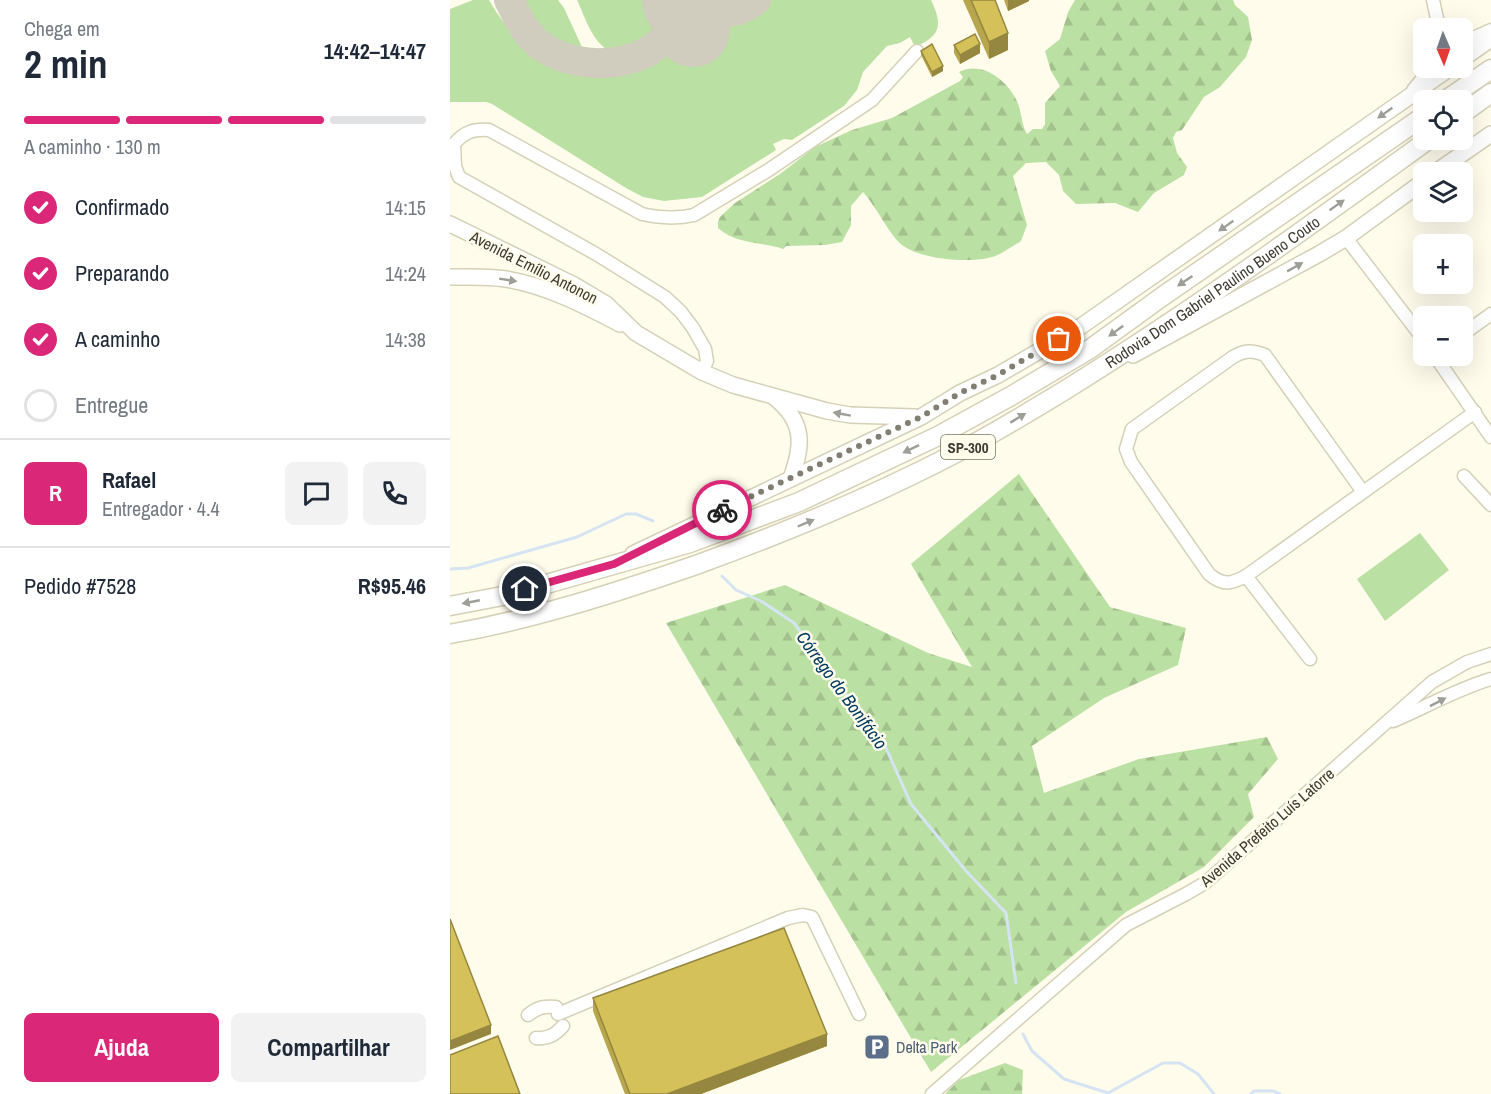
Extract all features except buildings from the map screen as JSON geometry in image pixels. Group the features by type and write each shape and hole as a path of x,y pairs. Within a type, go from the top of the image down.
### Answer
{"highway":[{"path":"1461,90 1491,69"},
{"path":"1473,106 1491,93"},
{"name":"Rodovia Dom Gabriel Paulino Bueno Couto","path":"450,606 508,595 690,543 799,502 928,441 1011,396 1090,349 1413,124"},
{"name":"Rodovia Dom Gabriel Paulino Bueno Couto","path":"450,634 549,612 619,592 765,540 955,454 1113,360 1215,293 1414,150"},
{"path":"450,645 549,621 626,598 765,540"}],"main road":[{"path":"1473,51 1491,39"},
{"path":"614,564 662,538 921,417 1080,327 1436,78"},
{"path":"1450,162 1491,134"},
{"path":"1048,400 1244,296 1346,238 1413,189"},
{"name":"Avenida Emílio Antonon","path":"450,224 574,285 606,304 636,333 702,372 733,385 850,415 921,417"},
{"path":"450,277 505,279 526,284 573,300 636,333"},
{"path":"773,397 785,406 794,419 800,438 797,461 791,478"}],"street":[{"path":"1434,2 1437,18"},
{"path":"1434,2 1441,18"},
{"path":"1473,38 1491,30"},
{"path":"702,372 707,361 705,349 681,312 665,297 596,254 459,177 455,166 454,144 468,132 479,129 489,130 642,214 684,218 694,215 767,171 872,100 917,51"},
{"path":"1408,97 1423,78"},
{"path":"1346,238 1413,326"},
{"path":"1473,327 1491,314"},
{"path":"1363,492 1265,355 1255,351 1245,351 1233,357 1132,429 1126,449 1131,462 1209,574 1217,581 1228,583 1246,576 1475,412"},
{"path":"1442,366 1491,437"},
{"path":"1464,476 1491,505"},
{"path":"1246,576 1310,659"},
{"name":"Avenida Prefeito Luís Latorre","path":"932,1094 1126,925 1205,883 1432,682 1467,662 1491,654"},
{"path":"1384,725 1468,686 1491,679"},
{"path":"528,1015 545,1006 557,1010 788,918 803,915 812,917 859,1014"},
{"path":"536,1038 545,1039 556,1034 563,1026"}],"green space":[{"path":"473,0 489,0 501,19 516,36 552,62 593,73 616,72 639,66 733,24 769,0 931,0 938,23 935,34 924,43 915,47 910,37 900,43 887,46 863,72 857,90 844,106 792,140 784,139 773,144 776,150 702,197 664,201 643,197 626,188 492,104 450,102 450,9"},
{"path":"519,0 558,0 582,47 581,51 559,47 542,36"},
{"path":"577,0 651,0 655,11 653,30 640,45 621,52 610,52 594,35"},
{"path":"1075,0 1233,0 1235,5 1248,17 1252,40 1246,57 1220,87 1204,97 1182,130 1176,132 1173,138 1177,153 1187,167 1184,175 1154,193 1138,212 1115,203 1076,204 1063,191 1059,175 1046,162 1026,163 1013,176 1027,225 1021,241 988,258 944,259 910,250 898,241 863,192 851,206 851,225 842,242 786,246 783,249 741,240 718,228 720,217 735,203 780,174 815,147 852,130 892,118 960,81 963,77 959,72 968,69 985,70 1007,86 1017,101 1027,134 1033,129 1042,129 1045,124 1045,103 1060,86 1051,71 1045,51 1060,39 1068,12"},
{"path":"1019,474 1110,607 1186,628 1178,665 1104,698 1032,746 1044,793 1139,759 1267,737 1278,759 1248,794 1254,817 1204,867 1126,912 931,1072 666,623 785,585 928,653 972,667 911,564"},
{"path":"1420,533 1449,570 1385,621 1357,579"},
{"path":"1005,1063 1023,1070 1022,1094 945,1094 959,1080"}],"waterway":[{"name":"Córrego do Bonifácio","path":"450,569 468,568 577,537 626,514 636,514 653,521"},
{"name":"Córrego do Bonifácio","path":"722,576 736,590 761,601 794,623 848,698 882,739 911,804 966,871 1006,913 1016,983"},
{"name":"Córrego do Bonifácio","path":"1023,1034 1032,1051 1064,1079 1108,1093 1163,1063 1180,1063 1198,1074 1214,1094"},
{"name":"Córrego do Bonifácio","path":"1251,1094 1254,1091 1273,1091 1280,1094"}],"taxiway":[{"path":"509,0 526,31 540,45 558,55 579,61 602,63 624,60 644,53 662,42 674,25 681,4 710,12 729,12 738,10 756,0"}],"runway":[{"path":"679,0 693,30"}],"way so far":[{"path":"722,510 921,417 1059,339"}],"place":[{"name":"Delta Park","path":"877,1047"}],"route":[{"path":"525,589 614,564 722,510"}]}
